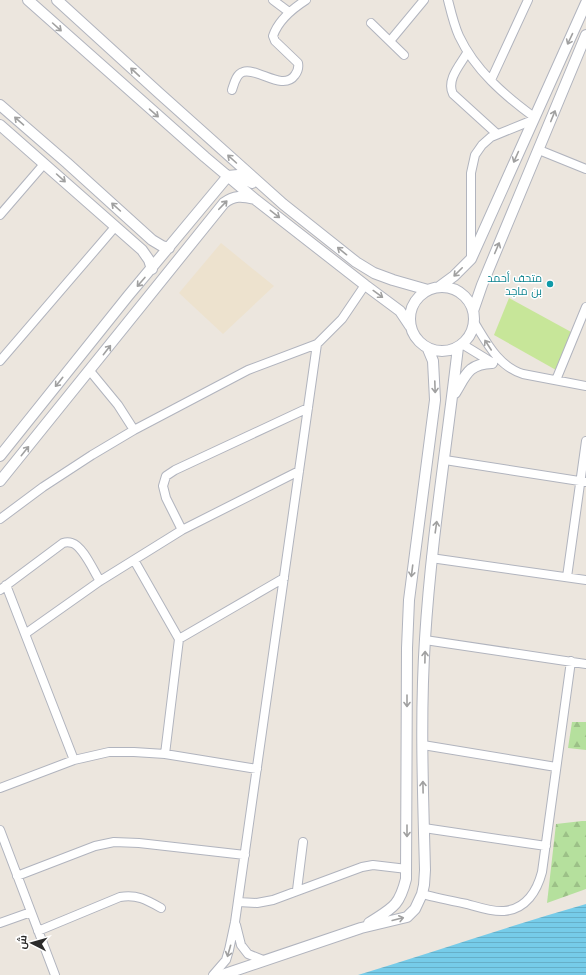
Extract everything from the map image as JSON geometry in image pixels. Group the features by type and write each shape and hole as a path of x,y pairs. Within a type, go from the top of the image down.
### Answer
{"street":[{"path":"28,0 123,85 256,200 400,311 414,335 420,343 428,349 445,352 460,345 468,338 472,331 474,322 473,311 468,300 460,293 450,288 439,287 428,290 419,296 413,305 410,315 410,326"},
{"path":"57,0 283,204 356,262 393,280 428,290"},
{"path":"273,0 289,12"},
{"path":"232,90 236,77 243,72 249,72 282,81 294,77 299,67 298,63 275,41 273,36 289,12 306,0"},
{"path":"390,41 424,0"},
{"path":"448,0 458,34 467,52 478,67 534,119"},
{"path":"491,80 528,0"},
{"path":"439,287 454,276 471,259 586,3"},
{"path":"371,23 404,55"},
{"path":"473,311 482,285 586,35"},
{"path":"467,52 451,80 451,90 453,94 497,134"},
{"path":"0,104 133,223 157,243 169,248"},
{"path":"471,259 472,167 475,155 482,145 491,137 534,119"},
{"path":"0,125 146,255 152,268"},
{"path":"539,150 586,169"},
{"path":"0,215 44,164"},
{"path":"0,456 128,296 228,176 238,175 243,177 283,204"},
{"path":"0,481 87,375 224,203 229,199 242,196 256,200"},
{"path":"90,204 97,202 123,226 128,227 133,223"},
{"path":"180,257 204,220 204,213 198,213"},
{"path":"0,361 115,227"},
{"path":"0,519 68,471 134,430 248,370 317,344 342,319 365,285"},
{"path":"128,296 127,303 78,365 78,370 87,375 118,405 134,430"},
{"path":"556,380 586,307"},
{"path":"474,322 491,349 506,366"},
{"path":"213,975 226,960 235,922 317,344"},
{"path":"460,345 492,363"},
{"path":"222,975 361,928 407,917 415,908 422,894 425,870 423,745 425,640 431,558 460,345"},
{"path":"361,928 393,907 402,894 406,879 407,648 409,600 435,400 433,361 428,349"},
{"path":"453,397 466,374 474,366 480,363 492,363 506,366 523,374 586,386"},
{"path":"182,530 166,498 163,486 166,476 175,470 308,408"},
{"path":"567,577 583,482 586,441"},
{"path":"445,460 583,482"},
{"path":"25,634 100,581 182,530 299,471"},
{"path":"74,760 25,634 3,588 63,543 68,542 79,547 100,581"},
{"path":"431,558 586,580"},
{"path":"134,560 179,639 165,754"},
{"path":"179,639 284,578"},
{"path":"425,640 586,664"},
{"path":"422,894 504,911 520,906 530,898 539,884 546,846 571,661"},
{"path":"423,745 556,767"},
{"path":"0,788 74,760 109,752 165,754 257,769"},
{"path":"407,812 424,813"},
{"path":"424,828 546,846"},
{"path":"0,830 55,975"},
{"path":"17,876 95,846 114,842 139,843 244,855"},
{"path":"297,890 303,842"},
{"path":"238,902 265,902 362,867 373,866 407,869"},
{"path":"38,931 120,897 127,896 143,898 161,908"},
{"path":"0,923 31,912"},
{"path":"235,922 241,945 248,954 263,960"}],"shaded area":[{"path":"221,243 274,286 223,334 179,293"}],"green space":[{"path":"509,298 573,333 556,370 494,335"},
{"path":"572,722 586,722 586,750 568,748"},
{"path":"586,821 586,889 547,903 556,824"}],"water":[{"path":"586,904 586,975 358,975 529,921"}],"place":[{"name":"متحف أحمد بن ماجد","path":"550,284"}]}
